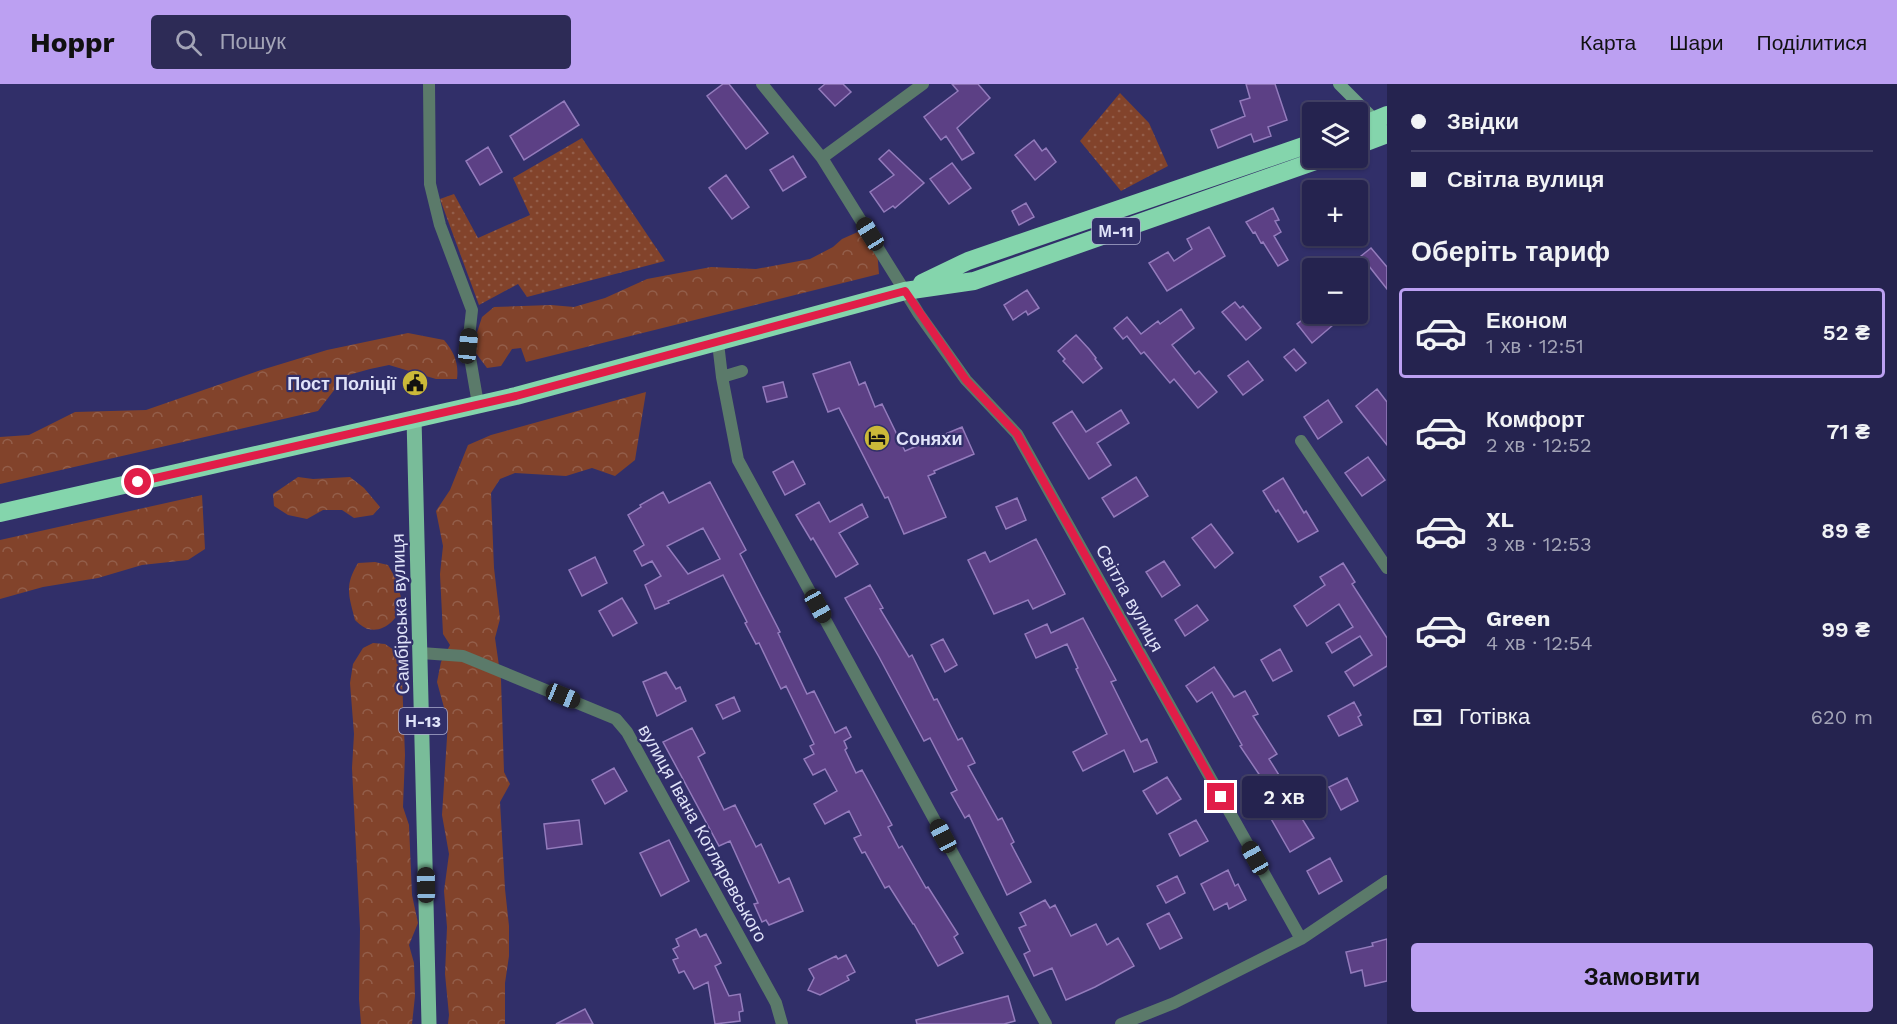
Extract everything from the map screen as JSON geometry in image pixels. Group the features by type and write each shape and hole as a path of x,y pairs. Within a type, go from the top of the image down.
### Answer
{"highway":[{"path":"1368,141 1387,134"},
{"name":"М-11","path":"905,291 968,261 1302,146"},
{"name":"М-11","path":"0,513 516,396 905,291 974,281 1302,166"}],"main road":[{"name":"Самбірська вулиця","path":"414,418 429,1024"}],"street":[{"path":"429,84 430,184 440,225 472,310 468,346 478,404"},
{"name":"Світла вулиця","path":"762,84 822,158 905,291 966,380 1017,434 1301,939"},
{"path":"822,158 923,84"},
{"path":"1339,84 1387,134"},
{"path":"718,343 738,460 1046,1024"},
{"path":"722,377 742,371"},
{"path":"1302,441 1387,568"},
{"name":"вулиця Івана Котляревського","path":"421,653 464,656 616,719 627,732 776,1003 782,1024"},
{"path":"1121,1024 1174,1003 1301,939 1387,881"}],"green space":[{"path":"1120,93 1149,123 1168,166 1121,191 1080,141"},
{"path":"582,138 665,261 527,297 518,284 479,305 440,199 454,194 478,238 530,215 513,178"},
{"path":"860,231 876,238 879,274 526,362 521,348 512,349 501,366 487,368 472,348 482,317 494,307 551,305 574,307 605,298 647,279 711,267 756,269 810,259 833,247 842,239"},
{"path":"408,333 444,340 455,358 457,379 436,379 389,365 370,369 345,376 318,411 0,484 0,437 29,435 75,412 146,410 327,350"},
{"path":"646,392 635,460 615,476 592,468 566,476 515,473 500,479 491,493 494,568 500,619 495,638 501,680 504,772 510,784 500,802 509,926 505,1024 448,1024 445,974 447,927 444,891 449,854 442,815 448,722 437,682 441,662 450,645 443,634 440,574 443,546 436,511 450,490 468,445 491,435"},
{"path":"298,477 313,479 350,477 364,488 380,507 373,515 354,518 342,510 323,510 307,519 288,515 274,506 273,494"},
{"path":"202,495 205,549 188,560 142,565 98,578 43,587 0,599 0,540"},
{"path":"375,562 388,565 397,581 403,606 389,624 374,630 365,628 355,620 349,585 358,563"},
{"path":"373,643 385,644 394,650 402,679 405,755 403,807 409,825 412,895 418,923 409,945 414,963 415,996 412,1024 361,1024 360,929 352,768 354,734 350,683 353,664 363,648"}],"building":[{"path":"723,84 729,84 768,133 746,149 707,96"},
{"path":"825,84 843,84 851,92 835,106 819,89"},
{"path":"952,84 978,84 990,98 957,128 974,153 962,160 946,136 941,140 924,117 958,91"},
{"path":"1246,84 1275,84 1287,120 1268,127 1271,136 1254,142 1251,134 1218,148 1211,130 1245,116 1240,101 1250,98"},
{"path":"564,101 579,125 524,160 510,136"},
{"path":"1034,140 1042,151 1046,148 1056,162 1035,180 1015,155"},
{"path":"488,147 502,172 480,185 466,161"},
{"path":"889,150 924,183 895,208 893,206 884,212 870,192 894,175 879,159"},
{"path":"793,156 806,177 783,191 770,170"},
{"path":"952,163 971,188 949,204 930,179"},
{"path":"726,175 749,207 732,219 709,188"},
{"path":"1026,203 1034,217 1019,225 1012,211"},
{"path":"1273,208 1279,220 1275,221 1281,232 1274,236 1288,260 1278,266 1263,242 1261,243 1246,222"},
{"path":"1209,227 1225,256 1167,291 1149,263 1168,252 1174,261 1192,249 1187,239"},
{"path":"1371,248 1387,267 1387,289 1368,265 1368,258 1361,256"},
{"path":"1027,290 1039,308 1028,315 1026,311 1013,320 1004,305"},
{"path":"1235,302 1240,308 1243,306 1261,328 1246,340 1222,312"},
{"path":"1181,309 1194,328 1172,345 1195,374 1199,371 1217,392 1198,408 1174,379 1170,383 1144,352 1141,354 1127,336 1123,339 1114,328 1127,317 1141,334 1158,321 1160,324"},
{"path":"1302,320 1302,324 1333,325 1312,343 1297,324"},
{"path":"1076,335 1102,368 1083,383 1063,361 1065,359 1058,351"},
{"path":"1294,349 1306,363 1296,371 1284,357"},
{"path":"1248,361 1263,380 1243,395 1228,376"},
{"path":"850,362 859,385 865,382 875,407 882,404 905,451 962,427 974,454 934,471 935,473 928,476 946,517 904,534 888,497 885,498 839,408 828,412 813,374"},
{"path":"783,382 787,397 767,402 763,387"},
{"path":"1377,389 1387,402 1387,445 1356,406"},
{"path":"1328,400 1342,422 1318,439 1304,417"},
{"path":"1121,410 1129,423 1097,443 1111,465 1089,479 1053,423 1072,411 1086,432"},
{"path":"1368,457 1385,480 1362,496 1345,473"},
{"path":"793,461 805,484 785,495 773,472"},
{"path":"1136,477 1148,496 1114,517 1102,498"},
{"path":"1283,478 1318,531 1298,542 1263,491"},
{"path":"710,482 746,550 740,554 780,632 778,633 807,694 814,691 835,733 846,727 851,737 844,741 847,748 845,750 856,773 862,770 892,825 888,827 899,848 902,846 926,888 928,887 958,934 954,937 963,953 938,966 889,886 885,888 865,852 862,853 854,838 861,835 849,811 825,824 814,804 837,791 825,769 813,775 804,759 814,754 810,746 814,744 786,686 781,689 759,643 756,644 723,575 655,609 645,585 661,576 652,561 642,566 634,551 644,545 628,515 663,492 669,503","holes":["703,528 720,559 688,574 667,546"]},
{"path":"1017,498 1026,520 1006,529 996,507"},
{"path":"819,502 830,522 862,504 868,517 839,533 858,564 836,577 813,538 811,540 796,515"},
{"path":"1211,524 1233,553 1215,568 1192,538"},
{"path":"1036,539 1065,594 1033,609 1028,600 994,614 968,560 985,552 990,562"},
{"path":"595,557 607,583 582,596 569,570"},
{"path":"1164,561 1180,585 1162,597 1146,572"},
{"path":"1343,563 1355,582 1352,584 1387,638 1387,666 1354,686 1345,672 1372,655 1360,636 1332,653 1326,643 1353,627 1339,604 1307,626 1294,606 1325,585 1320,577"},
{"path":"870,585 883,608 880,609 909,657 912,655 934,700 937,699 958,740 962,738 975,763 968,766 998,820 1002,818 1014,842 1011,844 1031,882 1007,895 969,815 965,818 951,793 957,790 930,738 924,741 845,598"},
{"path":"622,598 637,623 613,636 599,611"},
{"path":"1197,605 1208,620 1185,636 1175,620"},
{"path":"1083,618 1116,680 1111,682 1141,742 1147,739 1157,762 1134,772 1124,750 1083,771 1073,752 1107,734 1076,669 1078,668 1067,644 1036,658 1025,634 1047,624 1051,633"},
{"path":"943,639 957,665 945,672 931,645"},
{"path":"1280,649 1292,671 1273,681 1261,660"},
{"path":"1214,667 1234,697 1245,691 1258,714 1253,716 1277,754 1269,759 1294,799 1291,801 1314,838 1290,852 1254,789 1265,783 1240,746 1242,745 1212,692 1197,702 1186,686"},
{"path":"666,672 676,689 680,687 686,701 657,716 643,682"},
{"path":"734,697 740,711 723,719 716,705"},
{"path":"1354,702 1361,715 1358,717 1362,725 1339,736 1328,716"},
{"path":"692,728 705,753 698,757 724,810 735,805 756,847 761,844 779,883 789,878 803,911 769,925 766,920 762,922 754,904 758,903 730,841 719,846 663,742"},
{"path":"614,768 627,791 605,804 592,780"},
{"path":"1167,777 1181,799 1157,814 1143,791"},
{"path":"1347,778 1358,801 1341,810 1329,787"},
{"path":"579,820 582,844 547,849 544,824"},
{"path":"1196,820 1208,841 1180,856 1169,834"},
{"path":"669,840 689,881 661,896 640,853"},
{"path":"1330,858 1342,881 1319,894 1307,871"},
{"path":"1228,870 1235,886 1238,884 1246,900 1229,909 1227,903 1214,910 1201,884"},
{"path":"1177,876 1185,893 1166,903 1157,886"},
{"path":"1045,900 1050,908 1055,905 1071,936 1096,924 1107,945 1118,938 1134,966 1066,1000 1052,968 1034,976 1024,954 1030,951 1019,928 1026,925 1020,913"},
{"path":"1169,913 1182,938 1160,949 1147,924"},
{"path":"696,929 700,937 706,934 721,963 715,966 729,996 740,994 743,1011 739,1012 740,1021 715,1024 708,982 694,989 684,971 679,973 673,960 678,958 673,949 679,946 676,939"},
{"path":"1387,939 1387,981 1365,986 1362,970 1351,973 1346,952 1373,946 1372,943"},
{"path":"846,955 855,972 847,976 849,980 820,995 808,990 814,978 809,969 836,956 838,959"},
{"path":"1008,996 1015,1021 1004,1024 917,1024 916,1020"},
{"path":"585,1009 593,1024 556,1024"}],"place":[{"name":"Пост Поліції","path":"415,383"},
{"name":"Соняхи","path":"877,438"}],"route":[{"path":"138,482 516,396 905,291 966,380 1017,434 1221,797"}]}
